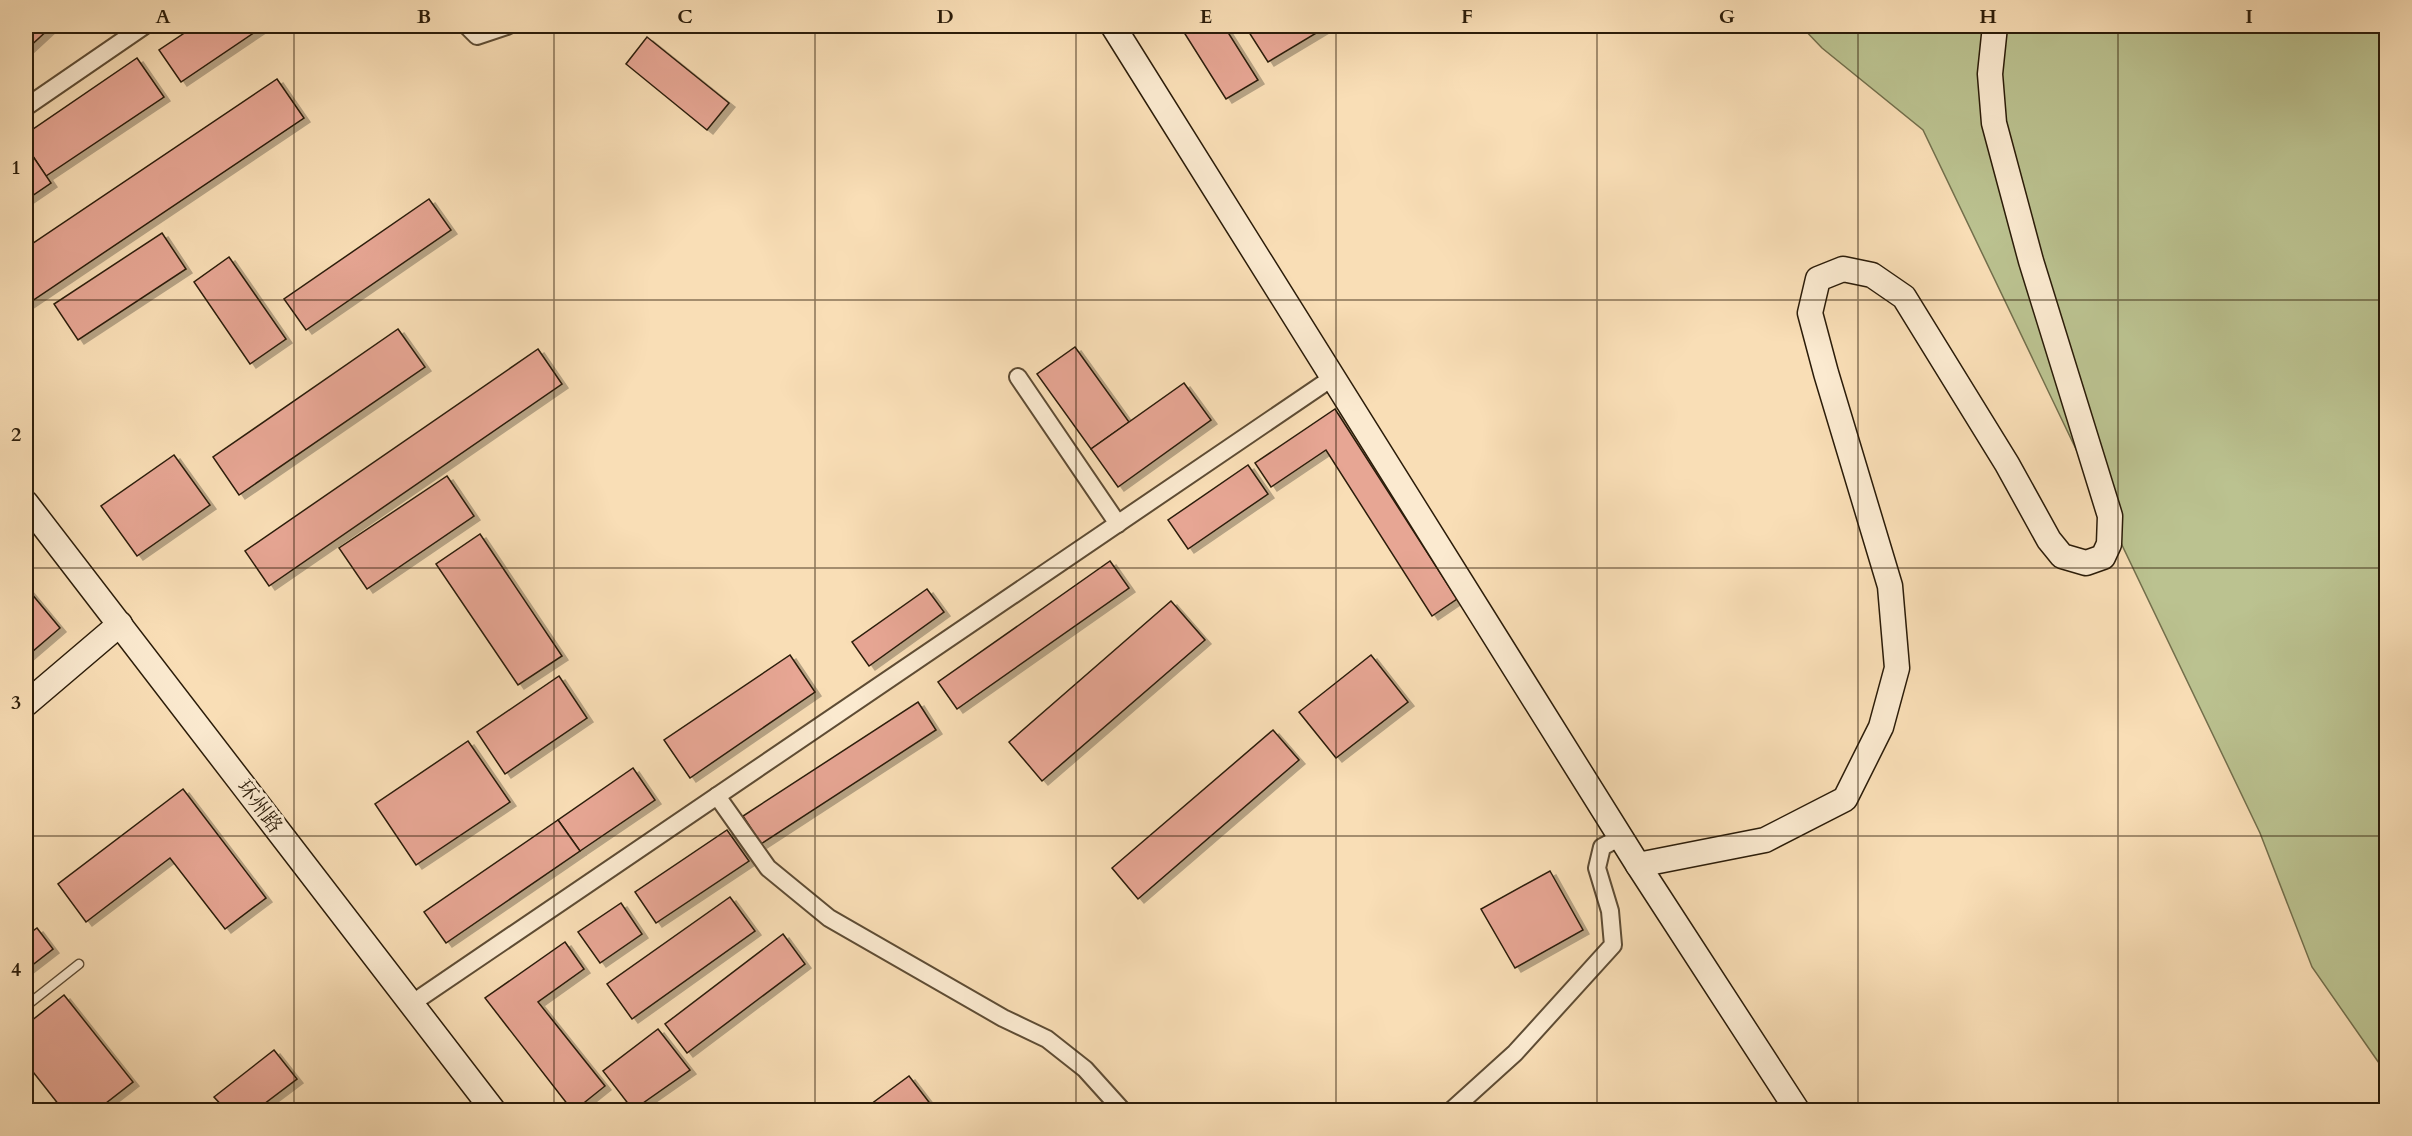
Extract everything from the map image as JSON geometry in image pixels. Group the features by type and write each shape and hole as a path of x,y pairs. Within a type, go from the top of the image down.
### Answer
{"street":[{"path":"26,107 144,26"},
{"path":"467,26 477,36 507,26"},
{"path":"1113,26 1622,837 1638,866 1797,1110"},
{"path":"1638,866 1765,840 1845,799 1881,727 1897,668 1890,586 1810,313 1818,279 1843,269 1872,275 1904,297 2007,464 2049,540 2062,556 2086,563 2103,557 2109,544 2110,516 2031,261 1994,123 1990,74 1995,26"},
{"path":"1018,377 1118,524"},
{"path":"411,1004 1332,378"},
{"name":"环州路","path":"26,503 493,1110"},
{"path":"26,704 120,624"},
{"path":"717,796 768,867 829,918 1003,1018 1047,1039 1085,1069 1122,1110"},
{"path":"1452,1110 1515,1053 1613,945 1610,911 1597,868 1602,847 1622,837"}],"lane":[{"path":"26,1006 79,964"}],"green space":[{"path":"1801,26 2386,26 2386,1073 2312,967 2260,833 1923,130 1822,48"}],"building":[{"path":"26,26 52,26 26,50"},
{"path":"195,26 264,26 181,82 159,50"},
{"path":"1180,26 1224,26 1258,80 1226,99"},
{"path":"1245,26 1328,26 1268,62"},
{"path":"647,37 729,103 707,130 626,64"},
{"path":"137,58 164,97 46,176 26,146 26,134"},
{"path":"277,79 304,118 26,305 26,248"},
{"path":"26,146 51,183 26,200"},
{"path":"429,199 451,230 306,330 284,299"},
{"path":"162,233 186,269 78,340 54,304"},
{"path":"229,257 286,339 250,364 194,282"},
{"path":"398,329 425,367 239,495 213,457"},
{"path":"1075,347 1129,422 1091,449 1037,374"},
{"path":"538,349 562,384 269,586 245,551"},
{"path":"1184,383 1211,420 1118,487 1091,449"},
{"path":"1335,409 1457,599 1432,616 1326,450 1271,487 1255,463"},
{"path":"174,455 210,505 137,556 101,506"},
{"path":"1248,465 1268,494 1188,549 1168,520"},
{"path":"447,476 474,516 367,589 339,548"},
{"path":"480,534 562,656 518,685 436,564"},
{"path":"1110,561 1129,588 957,709 938,682"},
{"path":"26,587 60,628 26,657"},
{"path":"927,589 944,612 869,666 852,642"},
{"path":"1171,601 1205,640 1042,781 1009,742"},
{"path":"790,655 815,692 690,778 664,740"},
{"path":"1371,655 1408,702 1336,758 1299,712"},
{"path":"559,676 587,718 505,774 477,732"},
{"path":"918,702 936,730 761,844 743,816"},
{"path":"1273,730 1299,760 1138,899 1112,868"},
{"path":"468,741 510,802 416,865 375,804"},
{"path":"633,768 655,800 580,851 558,820"},
{"path":"183,789 266,898 225,929 170,858 86,922 58,884"},
{"path":"558,820 580,851 446,943 424,912"},
{"path":"727,830 749,861 656,923 635,892"},
{"path":"1550,871 1583,930 1515,968 1481,909"},
{"path":"730,897 755,931 632,1019 607,984"},
{"path":"621,903 642,934 600,963 578,932"},
{"path":"37,928 53,949 26,970 26,936"},
{"path":"783,934 805,964 687,1053 665,1024"},
{"path":"565,942 584,969 538,1002 605,1086 575,1110 572,1110 485,998"},
{"path":"64,995 133,1082 97,1110 63,1110 26,1063 26,1025"},
{"path":"658,1029 690,1070 633,1110 603,1071"},
{"path":"274,1050 297,1079 256,1110 226,1110 214,1097"},
{"path":"909,1076 935,1110 863,1110"}]}
